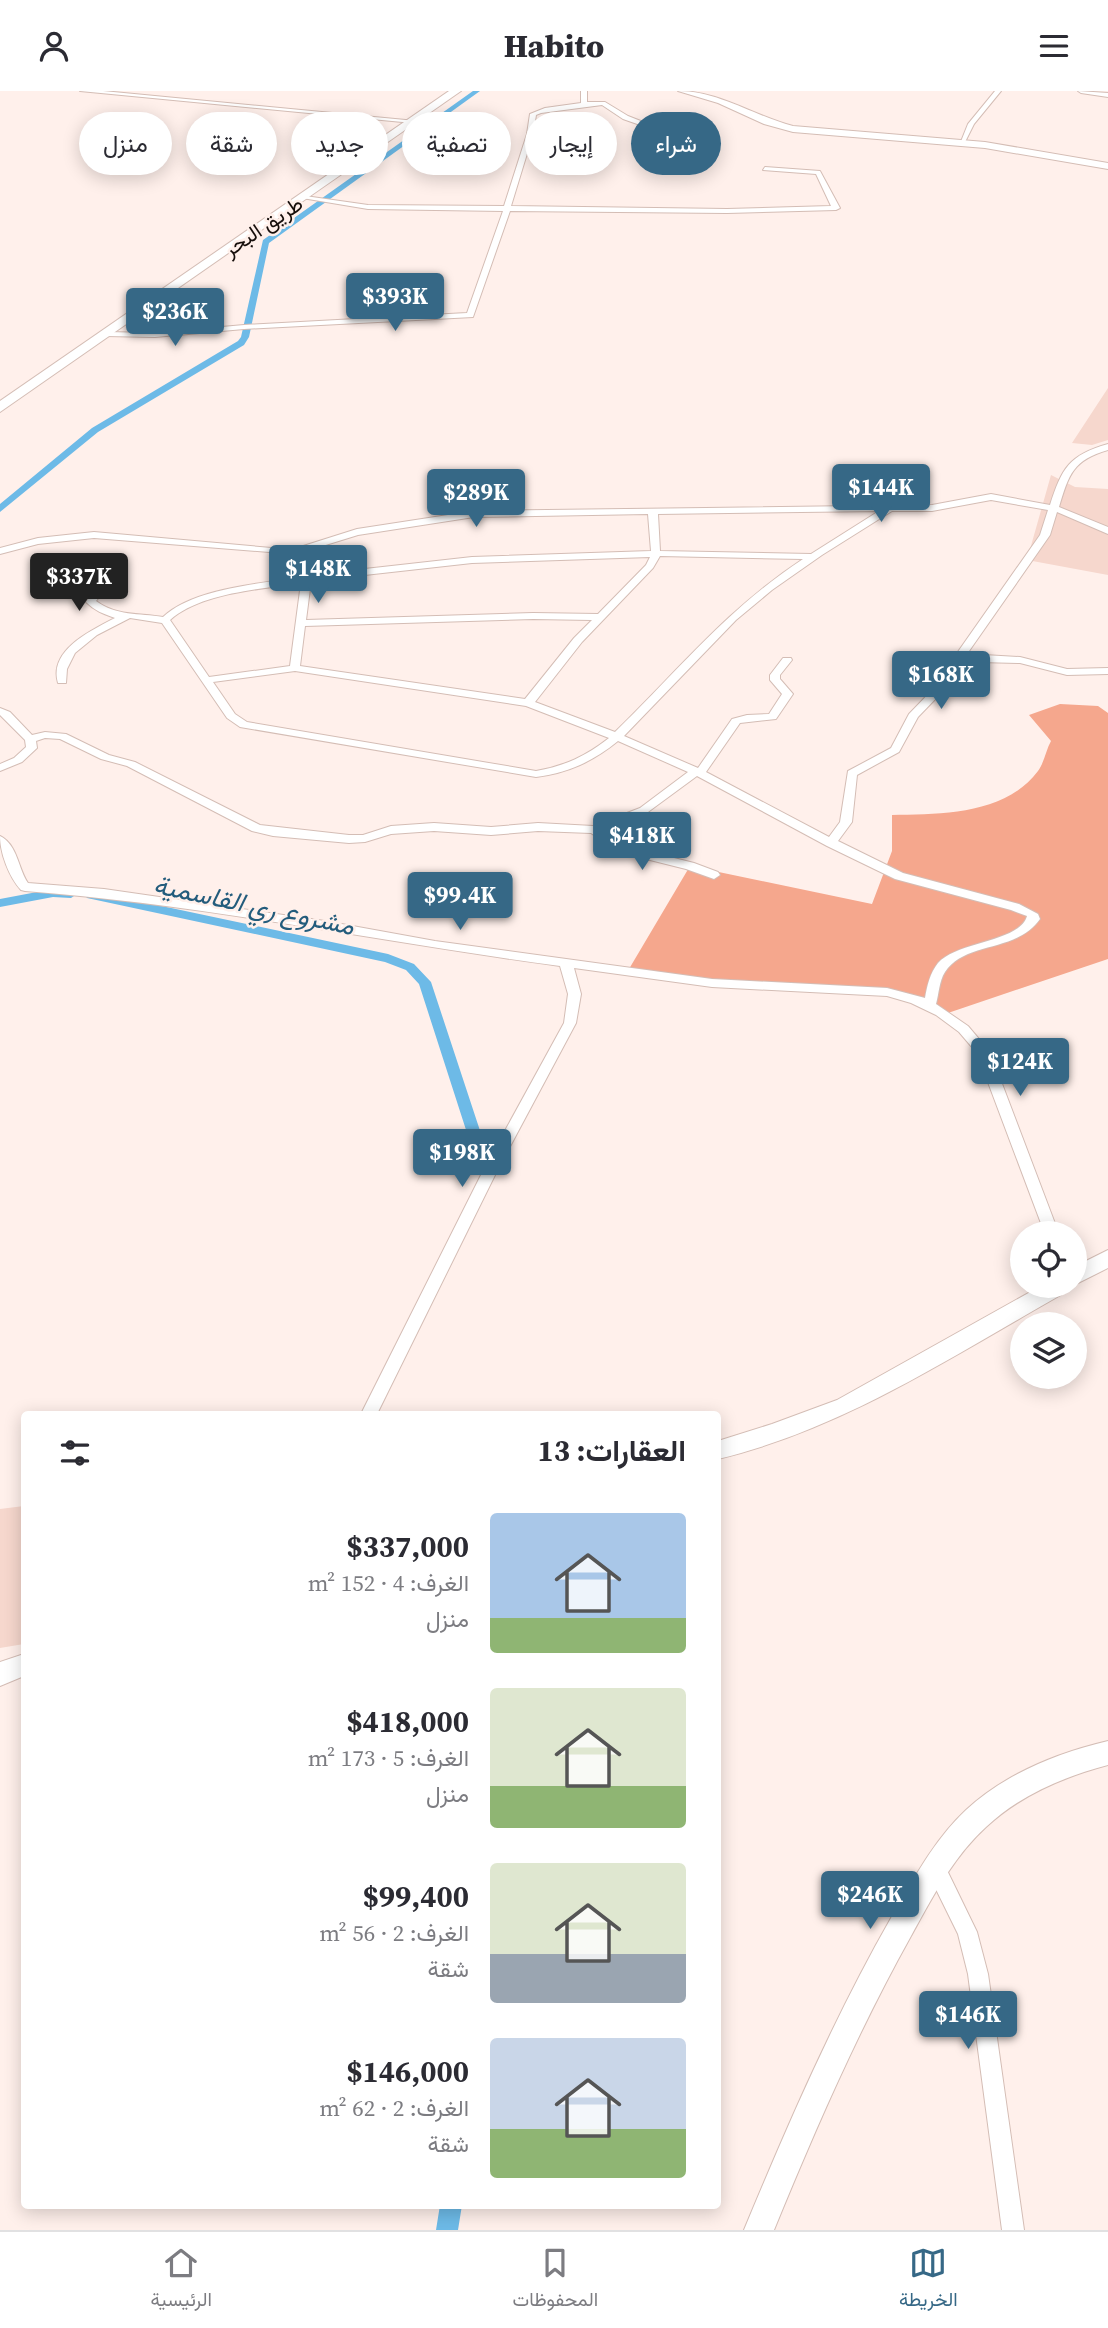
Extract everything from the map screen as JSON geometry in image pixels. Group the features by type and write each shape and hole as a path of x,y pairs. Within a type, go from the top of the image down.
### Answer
{"highway":[{"name":"طريق البحر","path":"426,112 456,91"},
{"name":"طريق البحر","path":"0,408 105,334 316,200 402,130"}],"street":[{"path":"83,91 402,120"},
{"path":"584,91 584,104"},
{"path":"682,91 721,101 783,127 962,143 1108,166"},
{"path":"962,143 971,124 998,91"},
{"path":"1081,91 1108,95"},
{"path":"105,334 155,335 257,326 470,315 530,134 533,114 540,110 603,103 631,120"},
{"path":"316,200 368,207 727,211 836,208 818,172 765,169"},
{"path":"1108,447 1076,460 1064,476 1045,535 960,656 1020,660 1067,671 1108,671"},
{"path":"0,551 38,541 94,535 267,552 298,551 357,532 474,514 889,509 950,506 991,497 1053,508 1077,515 1108,531"},
{"path":"62,681 62,669 71,650 78,643 123,617 136,614 165,620 231,716 244,726 536,774 565,770 617,737 721,628 752,600 889,509"},
{"path":"528,703 600,617 650,566 656,555 653,513"},
{"path":"295,668 306,579 298,551"},
{"path":"165,620 182,605 306,579 490,557 814,557"},
{"path":"48,580 98,587 99,591 91,603 103,611 123,617"},
{"path":"301,623 533,616 600,617"},
{"path":"831,843 846,822 852,773 895,750 914,716 942,686 977,659"},
{"path":"30,739 46,735 62,736 105,757 131,764 239,820 273,832 349,839 365,838 376,832 433,827 491,831 538,827 594,830 644,810 698,772 736,721 772,717 788,694 775,680 775,675 787,660"},
{"path":"208,680 295,668 528,703 698,772 899,876 1015,907 1031,914 1034,919 1030,926 1019,933 945,963 936,978 930,1004"},
{"path":"0,711 16,723 30,739 32,748 27,755 0,768"},
{"path":"594,830 622,849 690,866 714,875"},
{"path":"0,840 8,848 20,883 25,887 78,890 204,907 566,965 712,983 887,992 930,1004 971,1035 983,1052 1047,1221"},
{"path":"370,1411 491,1169 570,1023 577,1004 574,983 566,965"},
{"path":"1087,1270 1108,1258"},
{"path":"721,1449 775,1433 845,1406 1038,1298"},
{"path":"0,1674 21,1666"},
{"path":"759,2230 881,1961 935,1867 975,1819 1006,1796 1045,1774 1108,1753"},
{"path":"935,1867 967,1932 978,1974 1013,2230"}],"shaded area":[{"path":"1108,388 1108,440 1092,445 1072,443"},
{"path":"1051,475 1075,487 1108,489 1108,575 1027,560"},
{"path":"1060,704 1098,706 1108,713 1108,959 945,1014 910,996 774,987 629,969 690,866 872,904 892,851 892,815 971,809 1008,796 1038,771 1051,741 1029,715"},
{"path":"21,1506 21,1644 0,1648 0,1509"}],"waterway":[{"name":"مشروع ري القاسمية","path":"0,509 95,430 241,343 245,337 266,242 477,91"},
{"name":"مشروع ري القاسمية","path":"0,903 53,893 71,894"},
{"name":"مشروع ري القاسمية","path":"91,895 388,958 410,967 425,982 484,1164"},
{"name":"مشروع ري القاسمية","path":"447,2230 450,2209"}]}
